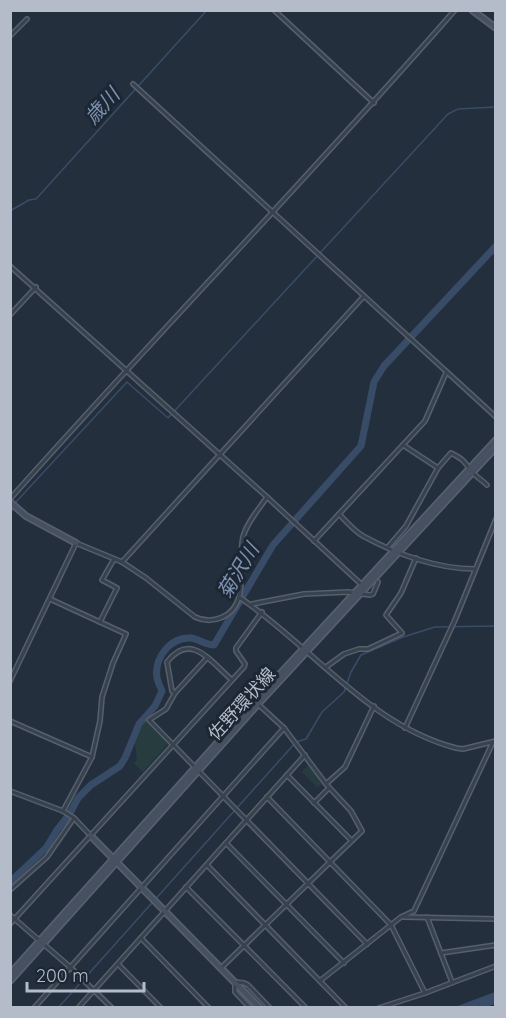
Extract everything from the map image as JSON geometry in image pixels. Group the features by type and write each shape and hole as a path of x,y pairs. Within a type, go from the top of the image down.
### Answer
{"main road":[{"path":"472,10 495,28"},
{"name":"佐野環状線","path":"471,470 495,440"},
{"name":"佐野環状線","path":"10,981 306,649 471,470 495,447"},
{"path":"10,500 26,516 76,543"},
{"path":"90,835 260,1008"},
{"name":"佐野環状線","path":"10,974 42,943"}],"street":[{"path":"274,10 374,103"},
{"path":"10,500 125,370 374,103 455,10"},
{"path":"10,36 12,31 27,19"},
{"path":"133,84 495,417"},
{"path":"10,266 267,497 363,587"},
{"path":"10,315 36,287"},
{"path":"122,562 364,296"},
{"path":"314,541 425,421 446,373"},
{"path":"403,445 438,468"},
{"path":"388,547 406,526 438,468 451,453 461,458 487,484"},
{"path":"10,681 76,543 122,562 195,617 211,621 223,617 233,608 239,597 243,536 251,519 267,497"},
{"path":"339,514 361,535 388,547 436,565 475,569"},
{"path":"405,728 455,620 495,519"},
{"path":"326,667 344,654 359,649 368,649 402,633 386,615 401,593 416,558"},
{"path":"100,622 117,588 102,580 114,559"},
{"path":"250,604 297,595 348,592 373,594 378,582"},
{"path":"239,597 262,612 345,685 405,728 456,748 463,749 494,742"},
{"path":"50,599 126,634 113,663 102,697 100,721 92,757 63,811"},
{"path":"10,924 245,665 236,648 262,612"},
{"path":"175,693 170,685 166,662 172,655 185,649 194,648 232,680"},
{"path":"207,658 175,693 166,709 149,720 367,944"},
{"path":"221,968 362,831 351,811 329,788 284,728 257,703"},
{"path":"326,784 345,766 374,706"},
{"path":"10,722 92,757"},
{"path":"34,1008 284,728"},
{"path":"321,980 391,925 414,911 494,742"},
{"path":"78,1008 304,755"},
{"path":"287,775 351,841"},
{"path":"314,803 329,788"},
{"path":"10,791 63,811 74,818 90,835"},
{"path":"267,797 391,925 425,993"},
{"path":"10,890 48,857 74,818"},
{"path":"226,843 344,963"},
{"path":"207,865 346,1008"},
{"path":"186,887 306,1008"},
{"path":"10,915 70,967 112,1008"},
{"path":"402,917 495,919"},
{"path":"428,917 452,982"},
{"path":"141,938 209,1008"},
{"path":"441,953 495,945"},
{"path":"118,964 161,1008"},
{"path":"379,1008 495,966"},
{"path":"250,1008 235,992 235,982 244,983 270,1008"}],"green space":[{"path":"144,719 167,745 143,772 134,763 137,760 134,735"},
{"path":"309,764 323,783 318,788 302,772"}],"water":[{"path":"495,992 495,1004 486,1007 455,1007"}],"waterway":[{"name":"歳川","path":"10,211 29,200 36,199 207,10"},
{"path":"15,503 127,382 168,418 448,114 458,109 496,107"},
{"name":"菊沢川","path":"10,882 46,848 78,798 91,785 120,766 139,724 155,706 162,691 157,678 157,670 165,650 176,641 191,638 214,645 273,545 361,446 374,382 384,366 496,246"},
{"path":"10,517 13,507"},
{"path":"58,1008 296,742 306,739 322,712 344,692 351,672 361,655 403,637 435,627 496,626"}]}
